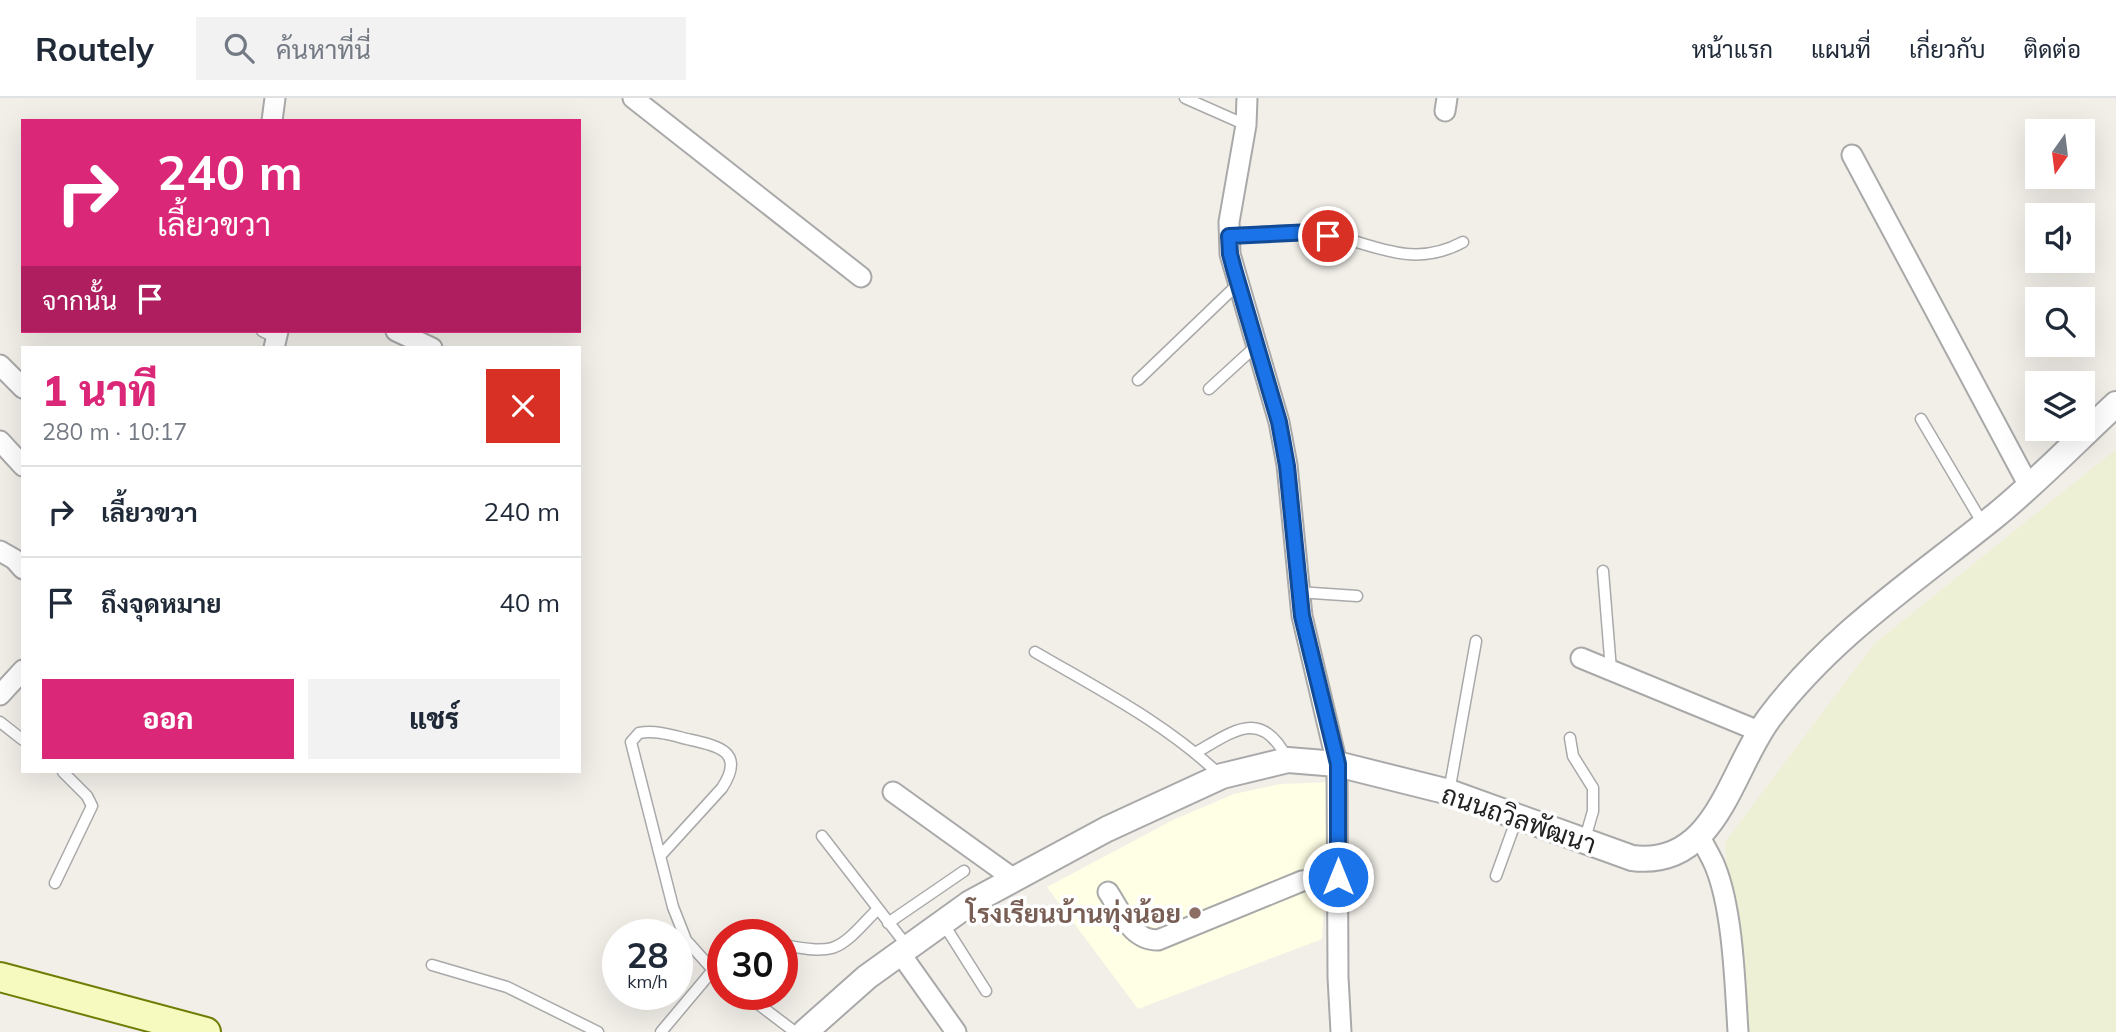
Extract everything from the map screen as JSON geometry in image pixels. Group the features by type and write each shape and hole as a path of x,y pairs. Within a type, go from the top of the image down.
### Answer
{"main road":[{"path":"0,977 206,1032"}],"street":[{"path":"271,119 275,98"},
{"path":"634,98 861,277"},
{"path":"1247,98 1246,125 1232,199 1230,254 1279,422 1287,466 1302,616 1338,764 1341,1032"},
{"path":"1852,155 2029,486"},
{"path":"400,333 428,346"},
{"path":"0,365 21,386"},
{"name":"ถนนถวิลพัฒนา","path":"805,1032 867,977 970,903 1107,829 1222,776 1288,760 1338,764 1448,792 1632,858 1647,860 1682,850 1700,837 1726,797 1769,719 1819,661 1881,606 2029,486 2116,404"},
{"path":"0,442 21,464"},
{"path":"0,551 21,567"},
{"path":"1581,658 1761,732"},
{"path":"1,691 21,672"},
{"path":"893,792 1014,880"},
{"path":"1700,837 1715,867 1725,902 1738,1032"},
{"path":"1108,892 1136,935 1146,940 1158,940 1301,881 1338,877"},
{"path":"904,950 956,1032"}],"lane":[{"path":"1185,98 1246,125"},
{"path":"1229,236 1312,232 1396,253 1433,255 1463,242"},
{"path":"1138,380 1238,284"},
{"path":"1209,389 1256,346"},
{"path":"1921,419 1983,525"},
{"path":"1603,570 1611,670"},
{"path":"1298,592 1357,596"},
{"path":"1448,792 1476,641"},
{"path":"1035,652 1165,728 1197,752 1222,776"},
{"path":"0,722 21,738"},
{"path":"1197,752 1236,729 1252,727 1270,733 1280,744 1288,760"},
{"path":"661,855 722,788 730,776 732,765 729,757 718,745 652,730 639,733 631,742 674,907 687,940 707,963"},
{"path":"1570,738 1573,757 1593,788 1592,811 1584,842"},
{"path":"55,883 92,806 87,796 64,773"},
{"path":"1496,876 1517,817"},
{"path":"822,836 878,909 904,950"},
{"path":"888,923 964,872"},
{"path":"798,947 832,948 844,941 878,909"},
{"path":"942,923 986,991"},
{"path":"432,965 507,987 597,1032"},
{"path":"662,1032 707,977"},
{"path":"765,1010 795,1032"}],"shaded area":[{"path":"2116,449 2116,1032 1738,1032 1725,842 1874,644"},
{"name":"โรงเรียนบ้านทุ่งน้อย","path":"1331,782 1322,939 1138,1009 1047,887 1173,820 1234,794 1280,784"}],"place":[{"name":"โรงเรียนบ้านทุ่งน้อย","path":"1195,913"}],"route":[{"path":"1328,236 1312,232 1276,232 1229,236 1234,269 1279,422 1287,466 1302,616 1338,764 1338,877"}]}
